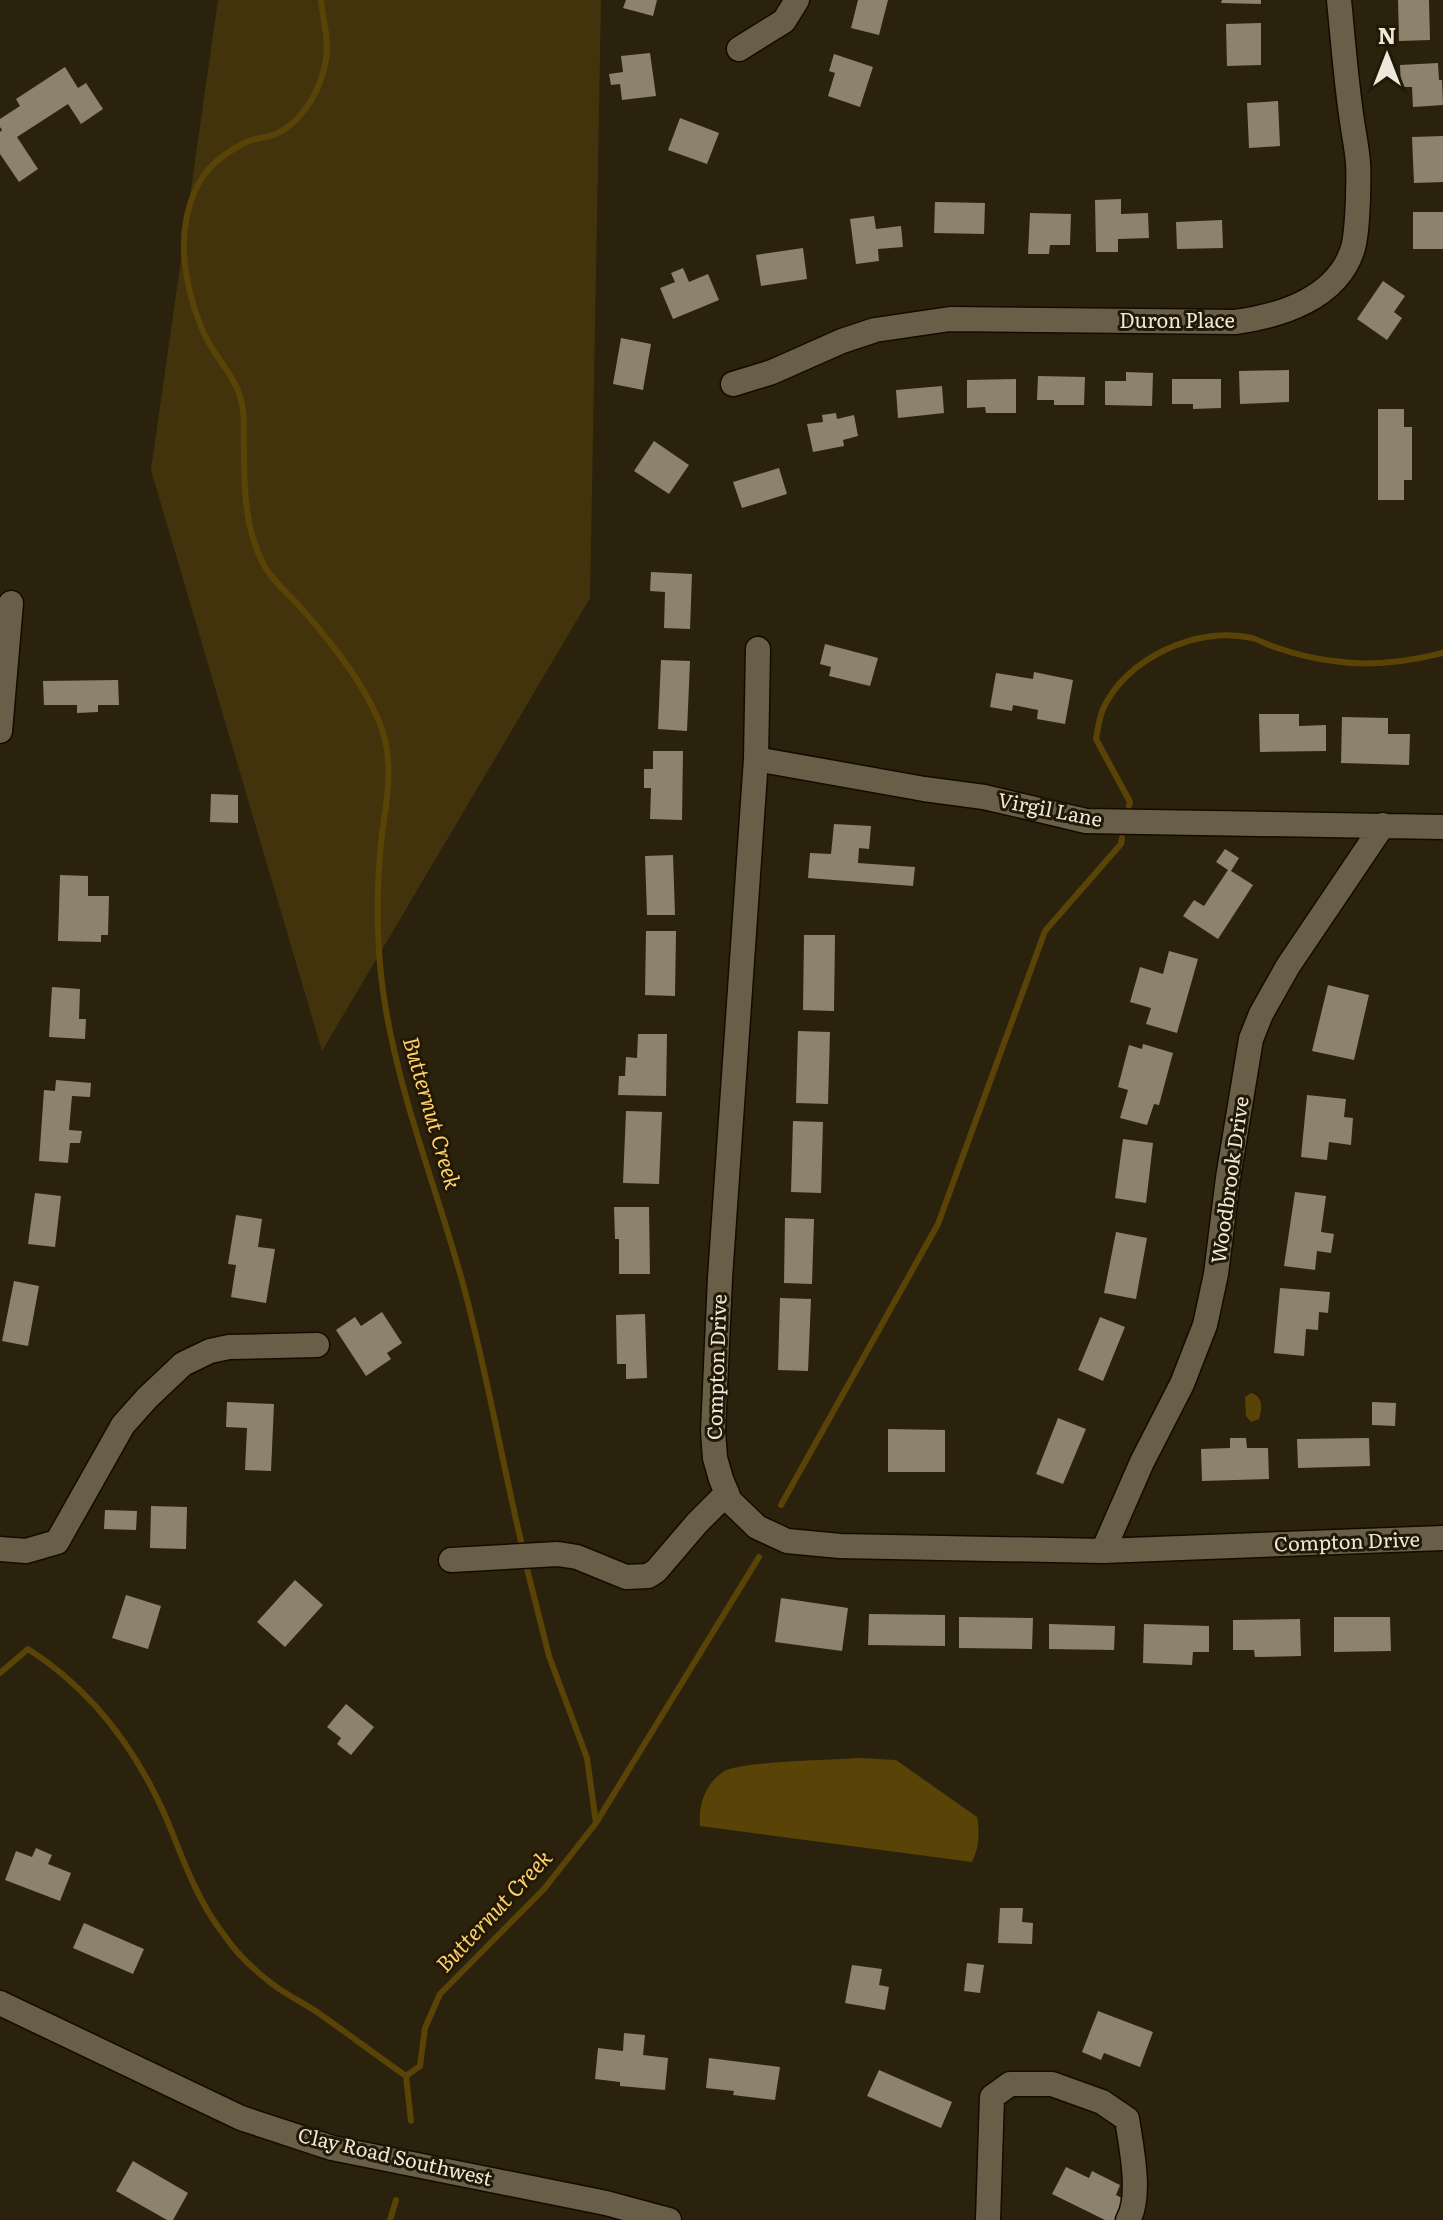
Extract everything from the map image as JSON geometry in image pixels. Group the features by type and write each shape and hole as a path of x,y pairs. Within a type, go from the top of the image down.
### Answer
{"street":[{"path":"739,49 784,21 797,0"},
{"name":"Duron Place","path":"733,384 772,372 875,330 950,319 1235,322 1262,318 1315,297 1346,264 1357,228 1358,165 1339,0"},
{"path":"0,731 11,603"},
{"name":"Compton Drive","path":"758,649 756,759 721,1262 713,1431 715,1458 730,1501 757,1527 787,1541 840,1546 1103,1551 1443,1538"},
{"name":"Virgil Lane","path":"756,759 984,797 1086,821 1443,827"},
{"name":"Woodbrook Drive","path":"1103,1551 1142,1462 1182,1384 1205,1325 1216,1274 1251,1039 1282,976 1383,825"},
{"path":"0,1549 26,1551 57,1542 123,1425 183,1364 210,1351 229,1347 317,1345"},
{"path":"451,1560 558,1554 577,1557 626,1577 648,1576 727,1493"},
{"name":"Clay Road Southwest","path":"0,2003 241,2118 332,2148 606,2203 669,2220"},
{"path":"988,2220 992,2097 1010,2084 1052,2084 1102,2102 1127,2119 1135,2186 1134,2211 1128,2220"}],"shaded area":[{"path":"218,0 601,0 590,598 322,1051 151,470"},
{"path":"1251,1393 1258,1397 1261,1407 1259,1419 1251,1422 1246,1416 1245,1397"},
{"path":"859,1758 896,1760 977,1817 978,1840 972,1862 700,1826 704,1796 717,1777 732,1768"}],"building":[{"path":"626,0 657,0 653,16 623,8"},
{"path":"858,0 888,0 879,35 851,28"},
{"path":"1222,0 1261,0 1261,4 1221,3"},
{"path":"1398,0 1429,0 1430,40 1399,41"},
{"path":"1261,23 1261,65 1227,66 1226,24"},
{"path":"650,53 656,96 622,100 620,84 611,85 609,74 623,72 621,56"},
{"path":"834,54 873,67 860,107 828,96 835,73 829,71"},
{"path":"1438,63 1443,105 1413,107 1412,87 1401,87 1400,65"},
{"path":"65,67 78,88 86,83 103,109 81,124 68,104 17,137 38,169 19,182 0,154 0,119 20,106 16,99"},
{"path":"1278,101 1280,146 1249,148 1247,103"},
{"path":"680,118 719,133 707,164 668,150"},
{"path":"1443,136 1443,182 1414,183 1412,137"},
{"path":"1121,199 1121,214 1148,213 1149,238 1118,239 1118,252 1096,252 1095,200"},
{"path":"935,202 985,203 984,234 934,233"},
{"path":"1413,212 1443,212 1443,249 1413,249"},
{"path":"1030,213 1071,214 1070,245 1050,245 1049,254 1028,254"},
{"path":"874,216 876,229 901,226 903,247 878,249 879,261 856,264 850,219"},
{"path":"1222,220 1223,248 1177,249 1176,222"},
{"path":"803,248 807,279 761,286 756,255"},
{"path":"683,268 689,282 708,274 719,300 673,319 660,288 675,282 671,273"},
{"path":"1383,281 1405,296 1394,312 1402,318 1387,340 1357,319"},
{"path":"621,338 651,344 643,390 613,384"},
{"path":"1289,370 1289,402 1240,404 1239,371"},
{"path":"1126,372 1153,373 1152,406 1105,405 1105,381 1126,381"},
{"path":"1038,376 1085,377 1084,405 1054,405 1054,400 1037,400"},
{"path":"1016,379 1016,413 986,413 985,407 967,408 967,380"},
{"path":"1172,379 1221,379 1221,408 1193,409 1193,404 1172,404"},
{"path":"942,386 944,413 898,418 896,390"},
{"path":"1378,409 1404,409 1404,427 1412,427 1412,480 1404,480 1404,500 1378,500"},
{"path":"836,413 837,419 854,415 858,436 843,440 844,446 813,452 807,424 823,422 822,415"},
{"path":"654,441 689,465 669,494 634,471"},
{"path":"779,468 787,494 742,508 733,482"},
{"path":"651,572 692,574 690,629 664,628 665,592 650,591"},
{"path":"825,644 878,658 870,686 829,676 831,667 820,664"},
{"path":"661,660 690,661 687,731 658,729"},
{"path":"1034,672 1073,680 1065,724 1037,719 1038,710 1013,705 1012,711 990,707 996,673 1033,679"},
{"path":"118,680 119,705 98,705 98,712 77,713 77,705 44,705 43,681"},
{"path":"1259,714 1299,714 1299,726 1326,725 1326,751 1260,752"},
{"path":"1342,717 1388,718 1388,734 1410,734 1409,765 1341,763"},
{"path":"653,751 683,751 682,820 650,819 651,788 644,788 644,769 653,769"},
{"path":"211,794 238,795 238,823 210,822"},
{"path":"834,824 871,826 869,849 859,848 858,863 915,867 913,886 808,878 810,853 831,854"},
{"path":"1225,849 1239,858 1231,871 1253,885 1218,939 1183,916 1194,900 1204,906 1228,870 1216,862"},
{"path":"673,855 675,915 647,915 645,856"},
{"path":"60,875 88,876 88,896 109,896 108,935 101,935 101,942 58,941"},
{"path":"646,931 676,931 675,996 645,995"},
{"path":"804,935 835,935 834,1011 803,1010"},
{"path":"1169,951 1198,959 1177,1033 1146,1024 1151,1008 1130,1002 1140,967 1163,974"},
{"path":"1328,985 1369,995 1354,1060 1312,1051"},
{"path":"52,987 80,989 79,1019 86,1019 85,1039 49,1037"},
{"path":"798,1031 830,1032 828,1104 796,1103"},
{"path":"638,1034 667,1034 666,1096 618,1095 619,1076 625,1076 626,1057 637,1058"},
{"path":"1143,1044 1173,1053 1159,1105 1154,1104 1147,1125 1120,1118 1128,1090 1118,1087 1129,1045 1142,1049"},
{"path":"56,1080 91,1083 90,1097 72,1096 69,1130 82,1131 80,1143 70,1143 68,1163 39,1161 44,1090 55,1091"},
{"path":"1307,1095 1346,1099 1344,1117 1353,1118 1351,1145 1329,1142 1327,1160 1301,1157"},
{"path":"626,1111 662,1112 659,1184 623,1183"},
{"path":"793,1121 823,1122 821,1193 791,1192"},
{"path":"1123,1139 1153,1143 1146,1203 1115,1198"},
{"path":"1295,1192 1326,1196 1321,1232 1334,1234 1331,1253 1317,1251 1315,1270 1284,1266"},
{"path":"35,1193 61,1196 55,1247 28,1244"},
{"path":"614,1207 649,1207 650,1274 619,1274 619,1239 615,1239"},
{"path":"236,1215 262,1219 258,1247 275,1249 266,1303 231,1297 236,1265 228,1264"},
{"path":"785,1218 814,1219 812,1284 784,1283"},
{"path":"1116,1232 1147,1238 1136,1299 1104,1293"},
{"path":"14,1281 39,1286 28,1346 2,1341"},
{"path":"1280,1288 1330,1292 1328,1313 1319,1312 1318,1330 1306,1329 1304,1356 1274,1353"},
{"path":"780,1298 811,1299 808,1371 778,1370"},
{"path":"382,1312 402,1343 387,1353 391,1359 366,1376 336,1330 355,1317 361,1326"},
{"path":"645,1314 647,1378 626,1379 626,1364 617,1364 616,1315"},
{"path":"1100,1317 1125,1327 1103,1381 1078,1370"},
{"path":"227,1402 274,1404 271,1471 245,1470 247,1428 226,1427"},
{"path":"1372,1402 1396,1403 1395,1426 1372,1425"},
{"path":"1058,1418 1086,1429 1063,1484 1036,1474"},
{"path":"888,1429 945,1430 945,1472 888,1472"},
{"path":"1230,1438 1246,1438 1247,1448 1268,1448 1269,1479 1202,1481 1201,1449 1230,1448"},
{"path":"1369,1438 1370,1466 1298,1468 1297,1439"},
{"path":"151,1506 187,1507 186,1549 150,1548"},
{"path":"105,1510 137,1511 136,1530 104,1529"},
{"path":"295,1580 323,1605 285,1647 257,1622"},
{"path":"126,1595 161,1606 148,1649 112,1638"},
{"path":"781,1598 848,1608 842,1651 775,1642"},
{"path":"869,1614 945,1615 945,1646 868,1645"},
{"path":"959,1617 1033,1618 1032,1649 959,1648"},
{"path":"1334,1617 1390,1617 1391,1651 1334,1652"},
{"path":"1300,1619 1301,1656 1255,1657 1254,1650 1233,1650 1233,1620"},
{"path":"1049,1624 1115,1626 1114,1650 1049,1649"},
{"path":"1144,1624 1209,1626 1209,1652 1193,1652 1192,1665 1143,1663"},
{"path":"346,1704 374,1727 351,1755 337,1744 341,1738 327,1727"},
{"path":"36,1848 52,1855 48,1864 71,1873 60,1901 5,1880 16,1851 32,1857"},
{"path":"1000,1908 1023,1908 1022,1922 1033,1923 1032,1944 998,1943"},
{"path":"84,1923 144,1949 133,1974 73,1948"},
{"path":"967,1963 984,1965 980,1993 964,1991"},
{"path":"852,1965 882,1969 879,1985 889,1987 885,2010 845,2003"},
{"path":"1098,2011 1153,2032 1140,2067 1104,2053 1101,2060 1082,2052"},
{"path":"624,2033 645,2035 643,2055 668,2058 665,2090 620,2086 620,2082 595,2079 598,2048 623,2051"},
{"path":"709,2058 780,2067 775,2100 706,2088"},
{"path":"879,2070 952,2102 941,2128 867,2096"},
{"path":"133,2161 188,2193 173,2220 167,2220 116,2191"},
{"path":"1066,2167 1089,2178 1092,2171 1120,2185 1116,2195 1128,2201 1119,2220 1105,2220 1052,2194"}],"waterway":[{"name":"Butternut Creek","path":"321,0 327,51 316,92 303,112 286,128 238,146 204,175 193,195 187,218 185,264 201,326 234,382 242,403 246,497 257,551 271,575 349,668 370,702 384,736 388,780 378,908 384,998 399,1071 472,1317 523,1550"},
{"path":"1129,806 1130,802 1096,739 1100,720 1114,691 1128,675 1166,650 1187,641 1231,635 1252,638 1307,656 1348,663 1389,663 1443,653"},
{"path":"781,1505 938,1224 1045,931 1121,844 1122,838"},
{"name":"Butternut Creek","path":"406,2076 420,2066 425,2028 440,1994 544,1889 596,1823 759,1557"},
{"name":"Butternut Creek","path":"525,1561 549,1656 587,1758 596,1823"},
{"path":"0,1673 28,1649 53,1666 96,1706 147,1778 201,1898 233,1947 272,1984 406,2076"},
{"name":"Butternut Creek","path":"406,2076 411,2121"},
{"name":"Butternut Creek","path":"390,2220 396,2200"}]}
